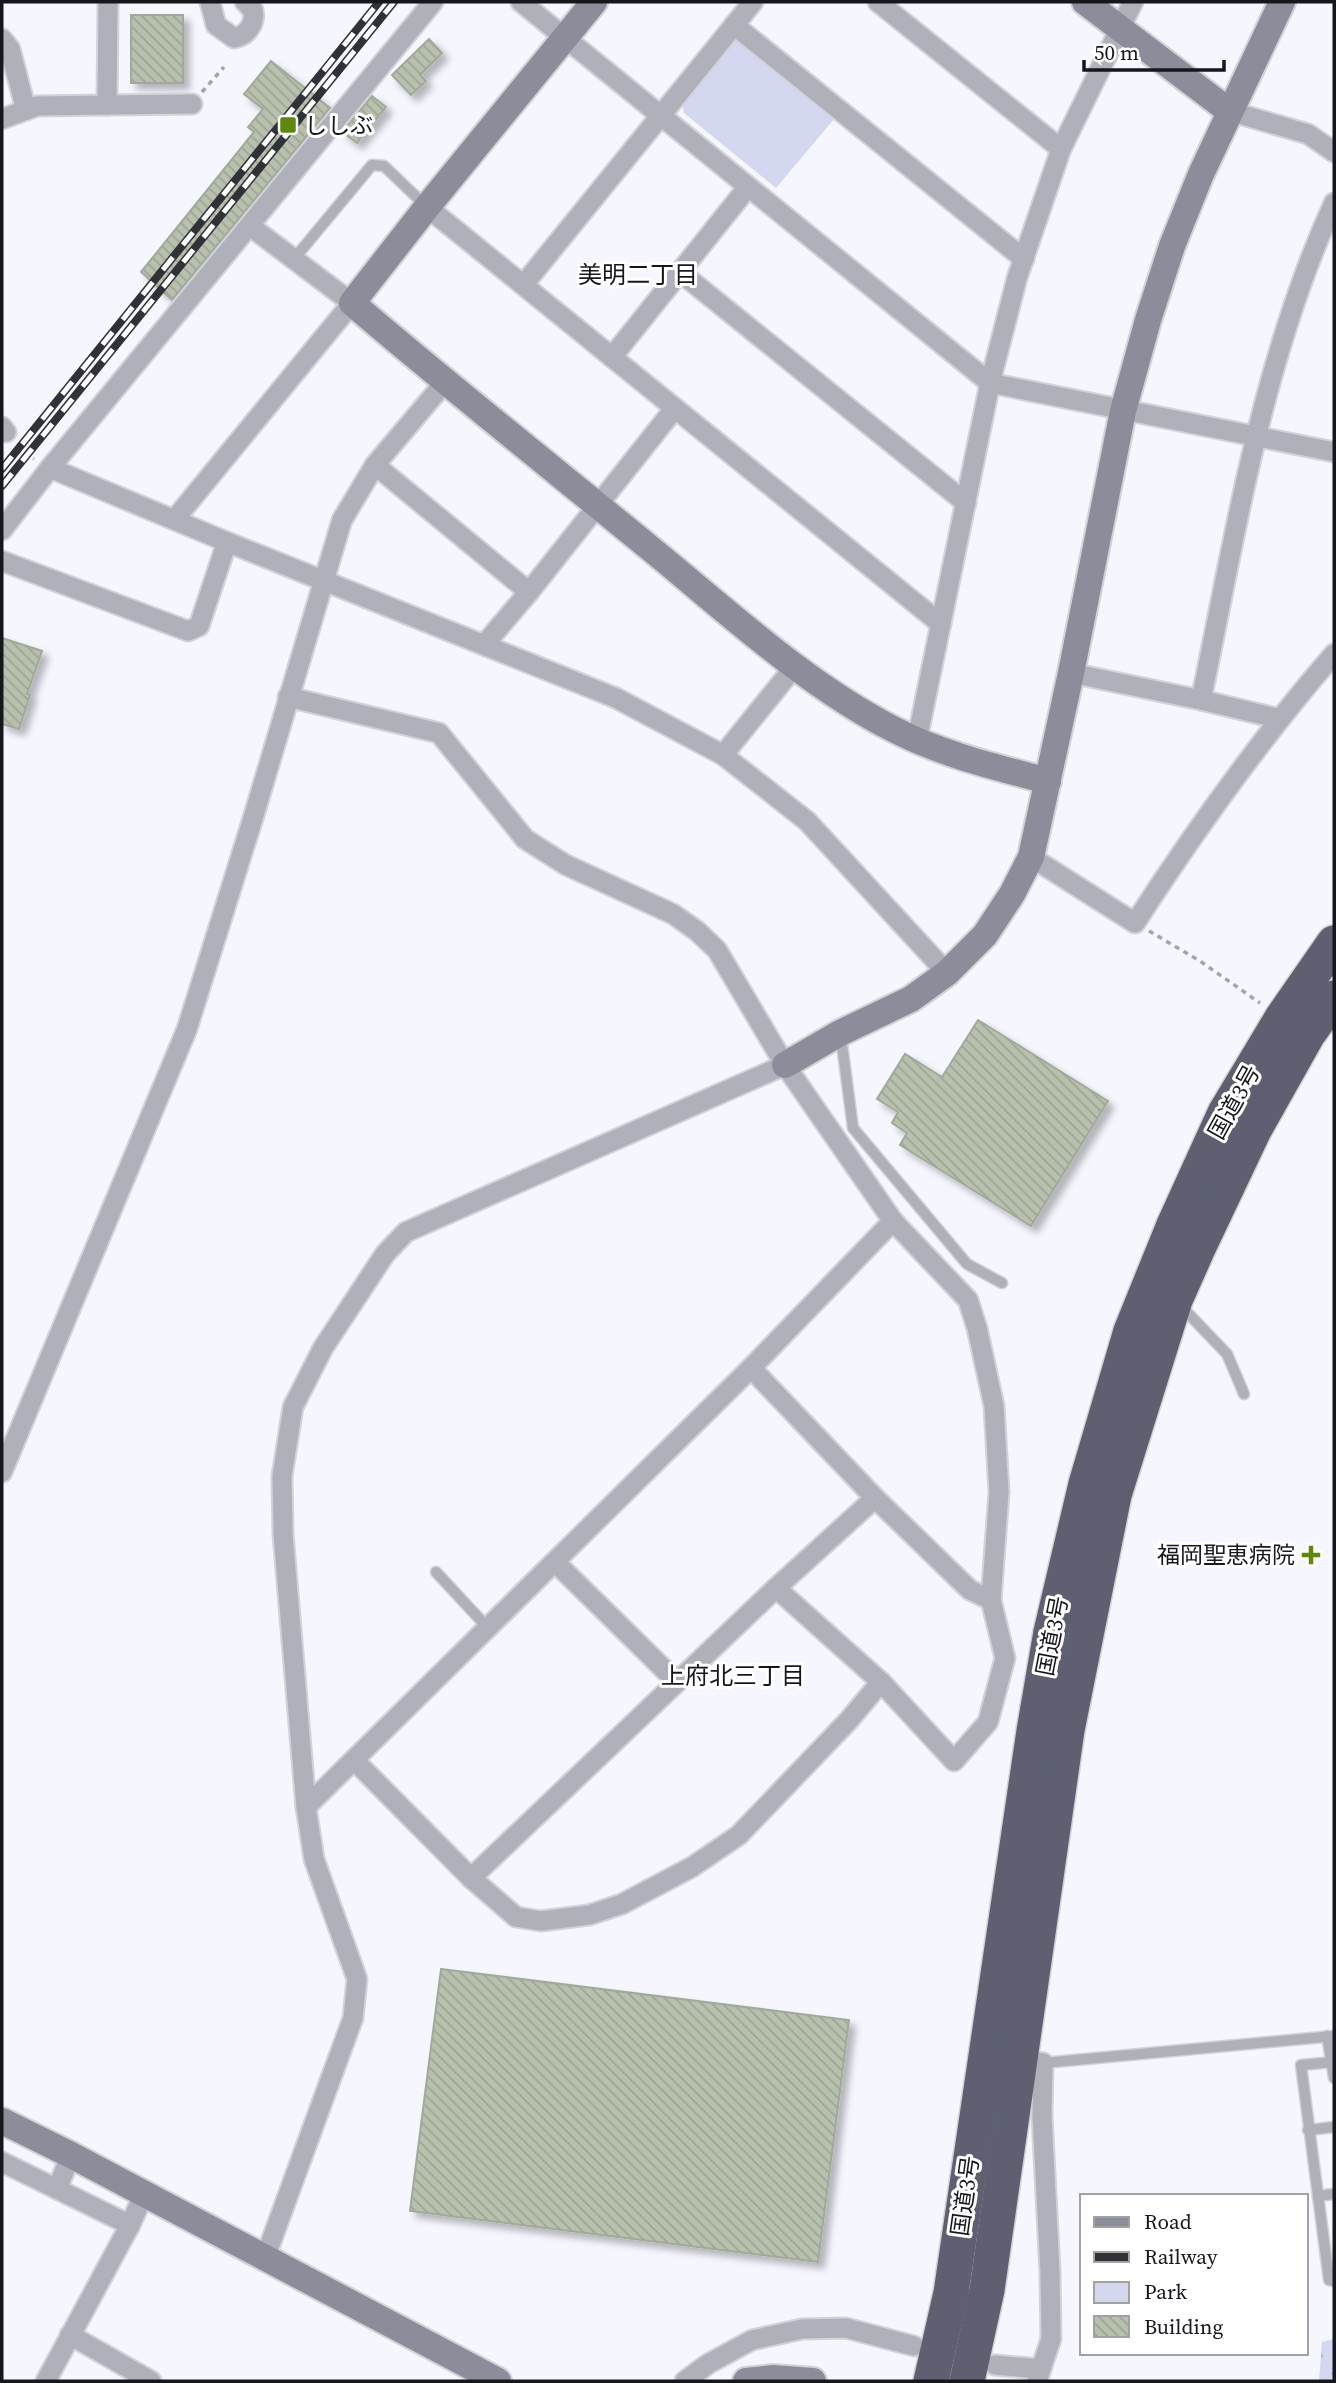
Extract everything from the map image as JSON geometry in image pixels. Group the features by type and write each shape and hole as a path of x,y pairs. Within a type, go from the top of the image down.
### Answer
{"highway":[{"name":"国道3号","path":"931,2381 951,2293 1048,1645 1086,1483 1131,1332 1174,1224 1225,1113 1282,1018 1334,943"},
{"name":"国道3号","path":"981,2373 987,2290 1032,2062 1067,1730 1114,1495 1175,1300 1254,1130 1308,1034 1334,998"}],"street":[{"path":"107,105 108,2"},
{"path":"210,2 216,25 234,38 244,35 254,22 253,10 246,2"},
{"path":"2,530 433,2"},
{"path":"521,2 990,383 1334,452"},
{"path":"175,519 594,2"},
{"path":"524,285 753,2"},
{"path":"878,2 1061,149"},
{"path":"1085,2 1229,111 1308,134 1334,152"},
{"path":"917,740 990,383 1024,259 1061,149 1133,2"},
{"path":"265,2258 353,2018 357,1979 314,1858 306,1807 283,1534 282,1476 293,1407 323,1348 385,1254 406,1232 785,1065 840,1033 911,999 947,973 985,935 1012,894 1031,857 1123,411 1148,320 1172,246 1229,111 1282,2"},
{"path":"734,24 1024,259"},
{"path":"2,39 10,49 26,110"},
{"path":"2,119 37,106 192,104"},
{"path":"612,357 748,187"},
{"path":"1201,700 1256,437 1281,340 1334,203"},
{"path":"427,207 941,624"},
{"path":"250,226 352,303 444,382 796,666 843,700 917,740 976,762 1048,781"},
{"path":"680,272 966,503"},
{"path":"2,1472 187,1028 342,520 375,465 444,382"},
{"path":"484,645 676,408"},
{"path":"375,465 529,592"},
{"path":"50,468 616,698 723,755 807,821 947,973"},
{"path":"2,561 188,631 199,626 227,542"},
{"path":"1031,857 1135,922 1191,838 1280,719 1334,653"},
{"path":"723,755 796,666"},
{"path":"1071,673 1280,719"},
{"path":"288,696 439,733 525,839 566,865 673,914 697,930 717,950 785,1065 893,1222 968,1300 994,1406 999,1492 991,1600 1005,1658 988,1722 954,1761 881,1682 776,1588"},
{"path":"306,1807 751,1368 893,1222"},
{"path":"751,1368 875,1498 970,1590 991,1600"},
{"path":"471,1878 776,1588 875,1498"},
{"path":"555,1562 677,1682"},
{"path":"354,1760 471,1878 516,1917 541,1921 589,1915 622,1904 692,1867 739,1835 849,1720 881,1682"},
{"path":"981,2373 1038,2375 1051,2339 1042,2116 1032,2062"},
{"path":"2,2121 498,2381"},
{"path":"57,2189 71,2155"},
{"path":"2,2162 130,2225"},
{"path":"46,2381 144,2194"},
{"path":"685,2381 708,2364 752,2340 802,2329 846,2328 914,2346"},
{"path":"69,2335 151,2381"},
{"path":"746,2381 773,2378 813,2381"}],"lane":[{"path":"294,259 372,165 384,166 427,207"},
{"path":"840,1033 853,1128 967,1264 1002,1283"},
{"path":"1175,1300 1227,1354 1244,1394"},
{"path":"436,1572 488,1628"},
{"path":"1032,2062 1331,2036 1334,2078"},
{"path":"1333,2062 1301,2065 1329,2280 1334,2281"},
{"path":"1308,2130 1334,2127"},
{"path":"1318,2196 1334,2194"}],"path":[{"path":"192,104 224,67"},
{"path":"4,429 8,438 19,448 50,468"},
{"path":"1135,922 1200,961 1282,1018"}],"green space":[{"path":"740,40 835,118 776,188 684,113 682,103 731,42"},
{"path":"1334,2339 1334,2381 1319,2381 1322,2342"}],"building":[{"path":"131,15 183,15 183,83 131,83"},
{"path":"429,39 442,53 420,75 426,81 411,95 392,75"},
{"path":"271,61 330,108 172,300 141,272 254,132 248,127 263,109 244,94"},
{"path":"372,96 386,107 357,143 342,132"},
{"path":"2,638 42,651 27,694 30,695 19,729 2,724"},
{"path":"978,1020 1108,1101 1031,1226 900,1145 907,1133 892,1123 898,1112 877,1099 905,1054 942,1077"},
{"path":"441,1969 849,2020 818,2262 410,2211"}],"railway":[{"path":"2,469 379,2"},
{"path":"2,486 394,2"}],"place":[{"name":"ししぶ","path":"288,125"},
{"name":"福岡聖恵病院","path":"1311,1555"}],"district":[{"name":"美明二丁目","path":"638,274"},
{"name":"上府北三丁目","path":"733,1675"}]}
